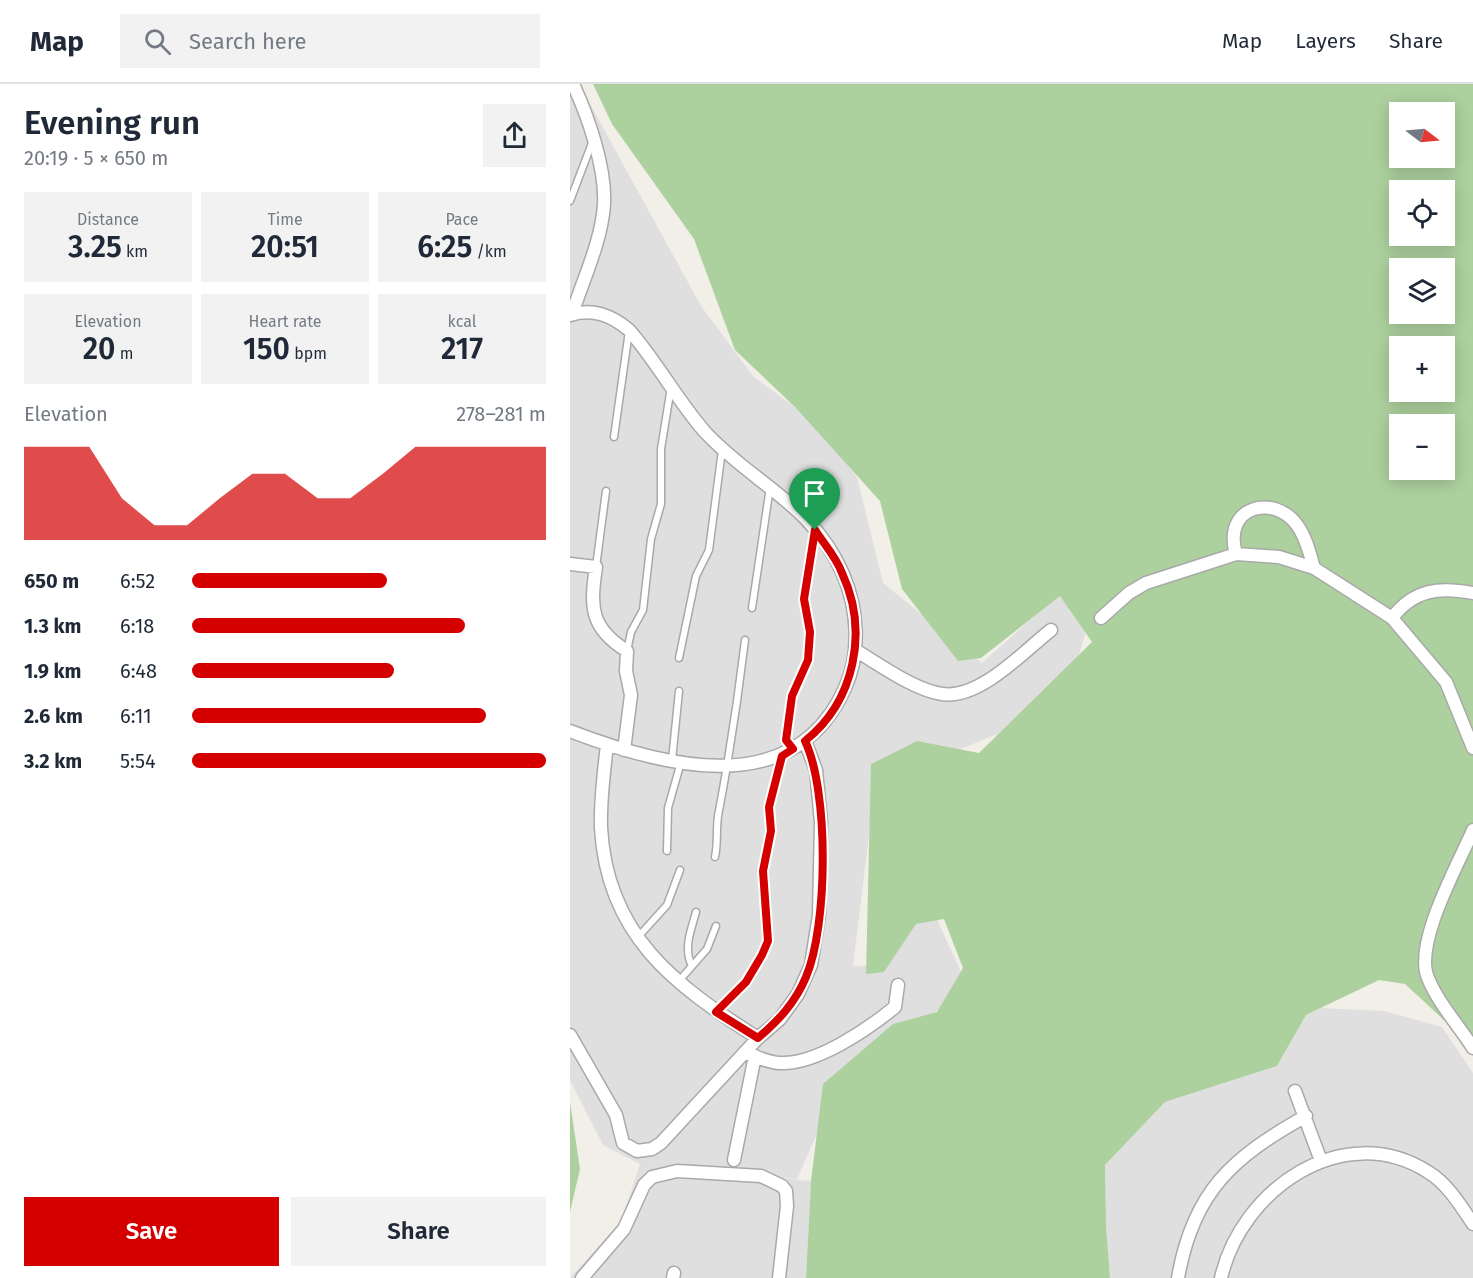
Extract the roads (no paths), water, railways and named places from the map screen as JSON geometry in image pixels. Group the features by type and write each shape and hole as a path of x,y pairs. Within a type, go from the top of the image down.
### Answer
{"street":[{"path":"570,731 624,750 677,761 729,766 761,764 782,756 805,741 840,701 849,679 855,650 854,619 850,595 842,572 815,530 793,504 723,449 671,387 629,330 615,319 602,314 591,311 571,314 601,225 604,205 604,185 593,141 584,106 573,84"},
{"path":"1236,554 1231,538 1233,526 1239,518 1260,507 1276,509 1296,523 1305,538 1314,568"},
{"path":"1101,618 1129,593 1146,583 1236,554 1279,557 1314,568 1392,618 1446,682 1473,748"},
{"path":"570,564 596,567 592,594 594,615 614,643 627,651 626,671 631,694 624,750"},
{"path":"1392,618 1399,608 1417,594 1448,588 1473,592"},
{"path":"855,650 927,690 941,694 958,694 981,685 1051,630"},
{"path":"734,1160 750,1054 758,1038 780,1019 798,994 811,965 816,942 821,891 821,822 816,770 805,741"},
{"path":"607,745 601,806 604,854 611,886 627,922 652,958 678,983 716,1012 758,1038"},
{"path":"1473,830 1433,924 1424,965 1428,978 1473,1048"},
{"path":"750,1054 780,1063 806,1058 843,1043 875,1024 895,1007 898,985"},
{"path":"570,1035 616,1115 621,1140 637,1151 651,1149 661,1143 750,1054"},
{"path":"1295,1091 1321,1161"},
{"path":"1178,1278 1192,1233 1218,1182 1254,1147 1306,1116"},
{"path":"1221,1278 1235,1239 1259,1204 1283,1181 1321,1161 1375,1154 1412,1163 1431,1173 1443,1185 1473,1224"},
{"path":"582,1278 624,1229 644,1185 652,1177 677,1171 761,1176 782,1185 786,1191 787,1206 779,1278"}],"lane":[{"path":"570,201 593,141"},
{"path":"614,436 629,330"},
{"path":"627,651 631,632 643,610 651,539 661,504 661,455 671,387"},
{"path":"680,658 696,576 709,550 723,449"},
{"path":"752,608 770,486"},
{"path":"596,567 606,491"},
{"path":"793,749 786,736 792,696 808,660 810,632 804,599 815,530"},
{"path":"715,857 719,838 719,813 729,766 746,640"},
{"path":"667,851 669,808 677,761 679,691"},
{"path":"716,1012 746,982 768,941 763,871 771,831 769,807 782,756"},
{"path":"637,938 667,905 680,870"},
{"path":"692,966 688,959 688,945 696,912"},
{"path":"678,983 707,949 716,926"}]}
